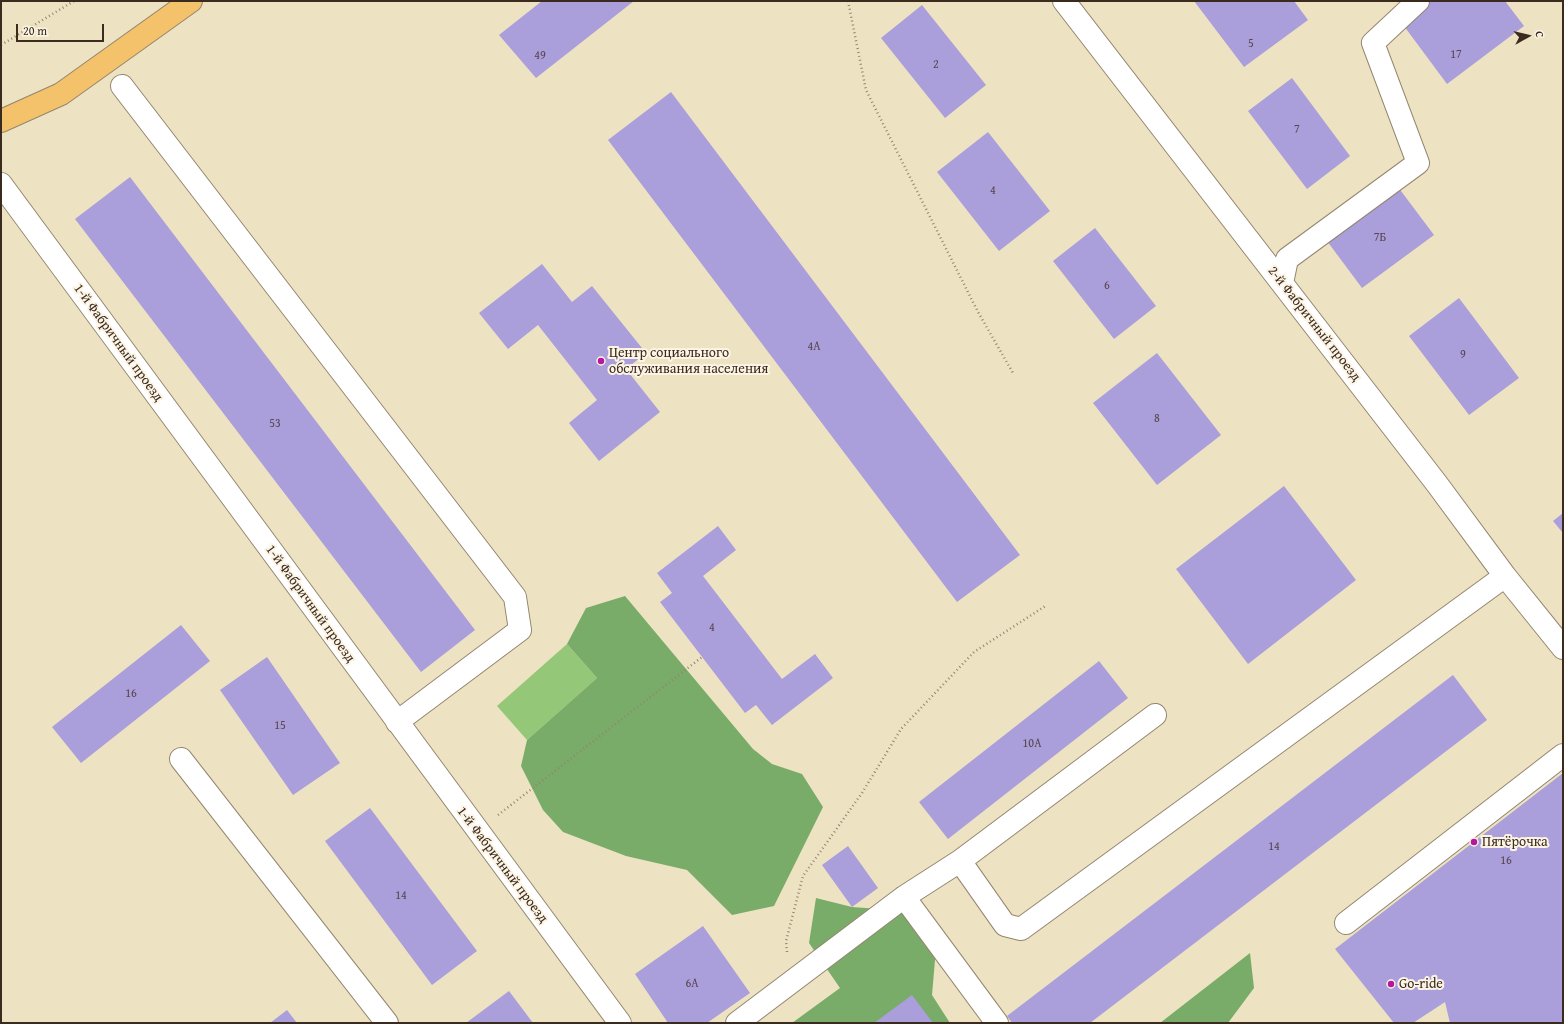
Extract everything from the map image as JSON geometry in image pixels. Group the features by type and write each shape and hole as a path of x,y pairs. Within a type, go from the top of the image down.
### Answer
{"main road":[{"path":"1,121 61,94 191,1"}],"street":[{"name":"2-й Фабричный проезд","path":"1064,1 1437,484 1505,576 1563,648"},
{"path":"1282,283 1287,259 1418,163 1373,44 1418,1"},
{"path":"122,86 515,597 520,630 397,722"},
{"name":"1-й Фабричный проезд","path":"1,184 620,1023"},
{"path":"960,861 1005,925 1021,929 1505,576"},
{"path":"737,1023 904,897 960,861 1155,715"},
{"path":"1346,923 1563,754"},
{"path":"181,759 387,1023"},
{"path":"904,897 997,1023"}],"path":[{"path":"1,45 74,1"},
{"path":"848,1 866,90 978,312 1013,374"},
{"path":"788,984 786,941 802,876 862,793 901,729 974,652 1047,605"},
{"path":"478,832 520,797 702,656"}],"green space":[{"path":"625,596 753,749 772,764 802,774 823,807 774,906 732,915 687,870 626,856 563,832 543,810 521,766 527,740 597,678 567,644 586,608"},
{"path":"567,644 597,678 527,740 497,706"},
{"path":"816,898 852,907 893,910 938,925 932,995 950,1023 792,1023 840,988 809,943"},
{"path":"1250,953 1254,988 1228,1023 1160,1023"}],"building":[{"path":"542,1 634,1 536,78 499,35"},
{"path":"1194,1 1294,1 1308,20 1244,67"},
{"path":"1429,1 1505,1 1524,26 1447,84 1401,22"},
{"path":"922,5 986,85 945,118 881,38"},
{"path":"1292,78 1350,156 1307,189 1248,111"},
{"path":"671,92 1020,555 957,602 608,140"},
{"path":"988,132 1050,211 999,251 937,172"},
{"path":"130,177 475,630 421,672 75,219"},
{"path":"1398,187 1434,235 1362,288 1327,241"},
{"path":"1095,228 1156,306 1114,339 1053,261"},
{"name":"Центр социального обслуживания населения","path":"542,264 572,302 592,286 646,353 626,369 660,412 599,461 569,423 597,400 538,325 508,349 479,313"},
{"path":"1459,298 1519,378 1469,415 1409,336"},
{"path":"1157,353 1221,435 1157,485 1093,403"},
{"path":"1284,486 1356,580 1248,664 1176,569"},
{"path":"1563,513 1563,533 1553,521"},
{"path":"718,526 736,550 703,576 782,679 815,654 833,678 772,725 756,705 745,713 660,602 672,593 657,573"},
{"path":"181,625 210,661 81,763 52,727"},
{"path":"267,657 340,763 293,795 220,690"},
{"path":"1099,661 1128,698 948,839 919,802"},
{"path":"1453,675 1487,720 1090,1023 1012,1023 1007,1016"},
{"path":"1563,773 1563,1023 1450,1023 1445,1002 1413,1023 1394,1023 1335,949"},
{"path":"370,808 477,951 432,985 325,841"},
{"path":"848,846 878,888 852,907 822,865"},
{"path":"703,926 750,993 707,1023 668,1023 635,974"},
{"path":"509,991 533,1023 466,1023"},
{"path":"912,995 933,1023 874,1023"},
{"path":"287,1010 297,1023 270,1023"}],"place":[{"name":"Центр социального обслуживания населения","path":"601,361"},
{"name":"Пятёрочка","path":"1474,842"},
{"name":"Go-ride","path":"1391,984"}]}
